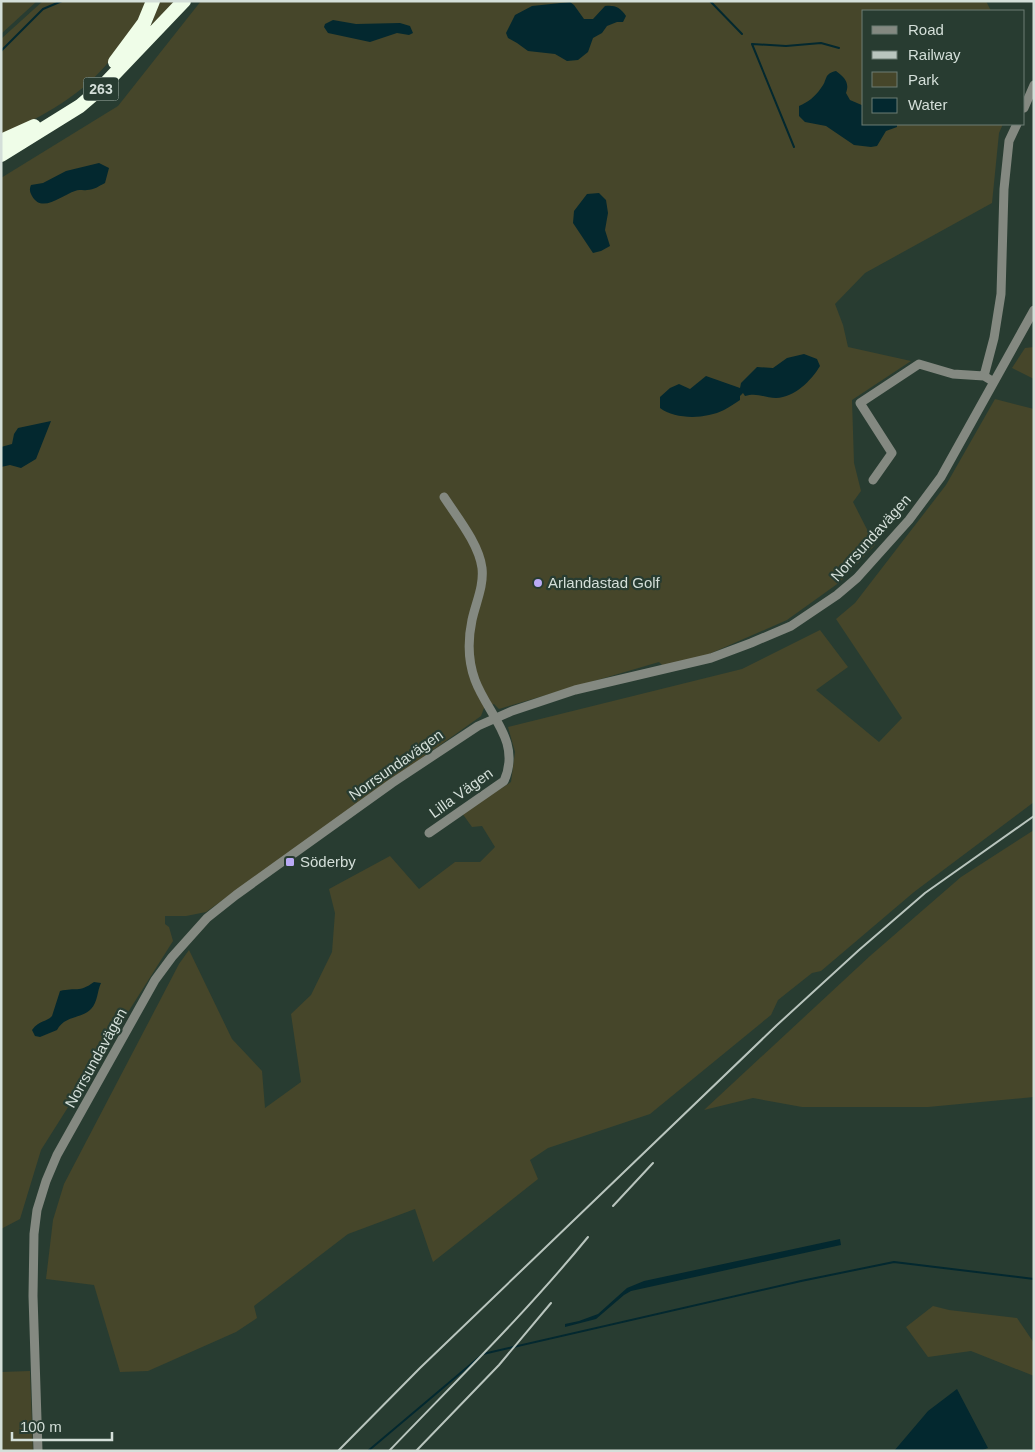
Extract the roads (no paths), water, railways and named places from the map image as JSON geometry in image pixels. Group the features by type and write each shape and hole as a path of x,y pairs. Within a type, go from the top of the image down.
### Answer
{"highway":[{"path":"1,141 28,130 55,113 100,78 136,36 144,23 153,1"},
{"name":"263","path":"1,155 80,106 101,88 184,1"},
{"path":"1,149 35,135"}],"street":[{"path":"1025,106 1034,85"},
{"path":"984,376 994,338 1001,294 1004,189 1009,141 1016,125"},
{"name":"Norrsundavägen","path":"38,1451 32,1257 38,1210 46,1181 57,1155 155,980 172,957 207,918 236,895 392,783 478,726 495,718 575,690 711,658 792,626 844,589 857,578 909,520 941,477 1034,310"},
{"path":"872,480 892,453 860,402 919,364 953,374 984,376 994,382"},
{"name":"Lilla Vägen","path":"430,833 504,781 510,768 509,748 500,725 487,706 471,668 469,648 472,620 481,591 482,568 466,529 444,498"}],"water":[{"path":"570,2 584,19 593,19 605,6 617,7 626,16 623,22 607,26 602,33 593,38 588,52 578,60 567,61 555,54 528,51 508,38 506,33 515,15 532,6"},
{"path":"333,20 356,24 400,23 410,26 413,33 409,35 397,33 370,42 328,33 324,27 325,24"},
{"path":"836,71 846,80 846,93 850,100 862,105 862,125 897,125 897,127 886,131 877,146 854,145 826,126 805,122 799,116 799,106 814,97 827,76"},
{"path":"99,163 109,168 105,183 96,188 76,190 47,203 36,201 31,195 31,185 43,183 66,171"},
{"path":"599,193 606,200 608,213 605,230 610,246 593,253 573,223 574,211 587,194"},
{"path":"804,354 817,359 820,366 802,387 790,395 776,398 753,395 745,396 743,393 740,396 740,400 726,409 709,415 691,417 674,415 660,408 660,397 670,388 679,384 690,389 706,376 740,388 741,383 757,367 773,368 787,358"},
{"path":"51,421 36,459 21,468 10,465 1,467 1,447 12,444 14,434 18,428"},
{"path":"94,982 101,983 95,1003 91,1009 64,1022 57,1030 40,1037 35,1036 32,1030 37,1024 52,1016 60,991 81,989"},
{"path":"840,1239 841,1245 631,1291 596,1319 565,1327 565,1324 598,1314 627,1288 644,1281"},
{"path":"957,1389 988,1448 980,1451 894,1451 928,1411"}],"waterway":[{"path":"1,51 43,9 62,1"},
{"path":"710,1 742,34"},
{"path":"794,147 752,44 786,46 821,43 839,48"},
{"path":"368,1451 483,1354 801,1281 894,1262 1034,1279"}],"railway":[{"path":"338,1451 420,1368 777,1025 859,950 925,893 1034,816"},
{"path":"613,1206 653,1163"},
{"path":"389,1451 515,1320 588,1237"},
{"path":"416,1451 499,1365 551,1303"}],"place":[{"name":"Arlandastad Golf","path":"538,583"},
{"name":"Söderby","path":"290,862"}]}
